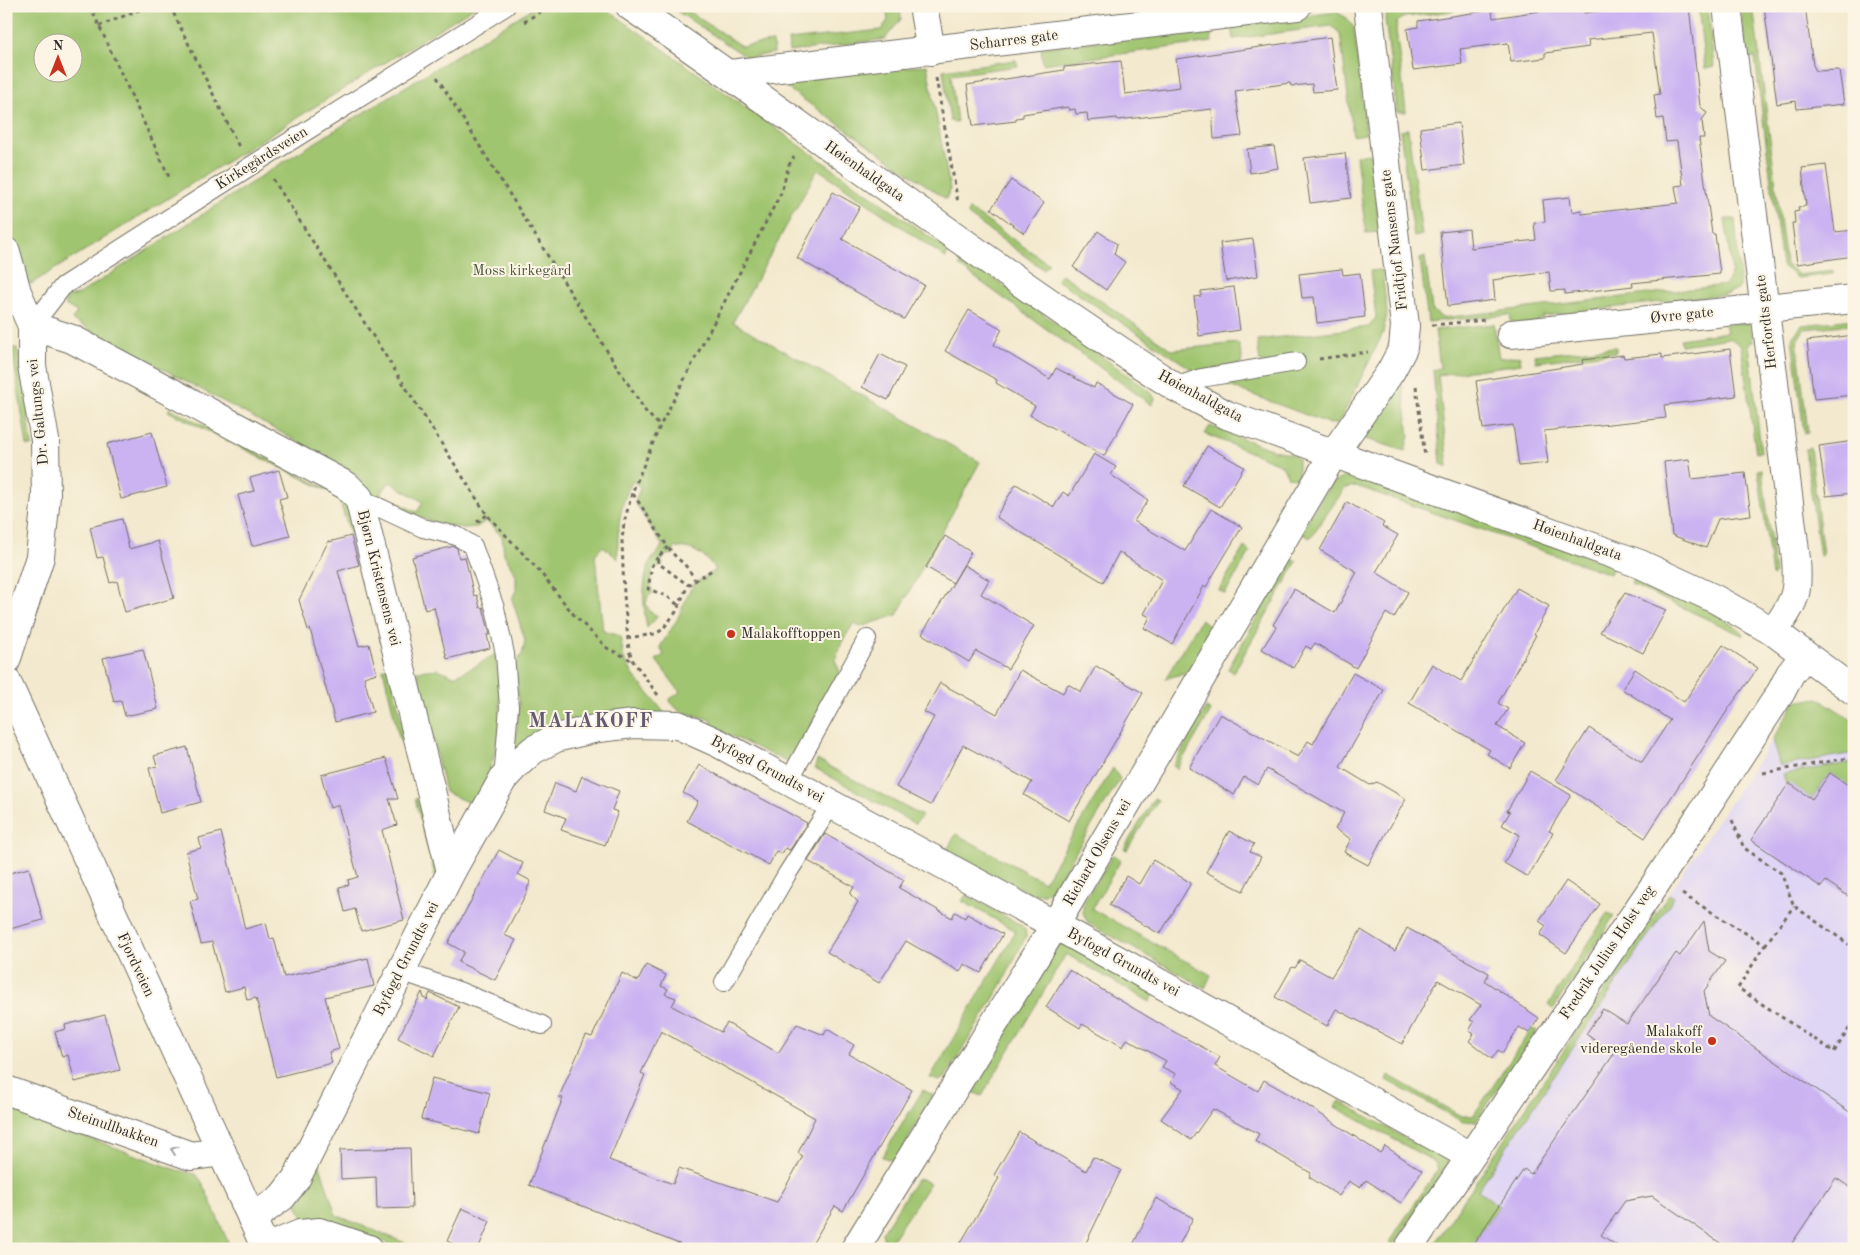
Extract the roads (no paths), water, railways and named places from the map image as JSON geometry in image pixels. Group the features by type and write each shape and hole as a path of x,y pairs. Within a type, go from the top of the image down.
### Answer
{"street":[{"name":"Høienhaldgata","path":"630,6 730,74 827,146 1175,387 1227,415 1640,564 1715,598 1774,632 1854,691"},
{"path":"923,6 930,51"},
{"name":"Scharres gate","path":"730,74 1297,6"},
{"name":"Fridtjof Nansens gate","path":"1334,453 1391,371 1403,348 1405,326 1368,6"},
{"name":"Herfordts gate","path":"1727,6 1766,307 1798,587 1792,604 1774,632"},
{"name":"Dr. Galtungs vei","path":"6,252 17,292 32,326 32,366 45,440 46,496 40,557 6,661"},
{"name":"Øvre gate","path":"1511,334 1854,299"},
{"name":"Bjørn Kristensens vei","path":"32,326 72,339 347,486 359,498 451,872"},
{"name":"Richard Olsens vei","path":"855,1249 1056,925 1334,453"},
{"name":"Fredrik Julius Holst veg","path":"1408,1249 1658,880 1781,692 1790,674 1805,656"},
{"name":"Fjordveien","path":"6,680 266,1248"},
{"name":"Byfogd Grundts vei","path":"252,1220 282,1197 296,1179 451,872 503,779 533,750 556,738 577,732 634,724 678,725 718,743 1056,925 1470,1156"},
{"name":"Steinullbakken","path":"6,1090 191,1156 222,1152"},
{"path":"266,1248 300,1234 319,1232 368,1249"}],"lane":[{"name":"Kirkegårdsveien","path":"32,326 63,286 506,6"},
{"path":"1175,387 1201,378 1296,362"},
{"path":"359,498 423,528 457,536 473,546 495,608 505,654 509,707 503,779"},
{"path":"788,782 868,639"},
{"path":"724,982 787,874 831,805"},
{"path":"401,971 462,992 542,1025"}],"place":[{"name":"Malakofftoppen","path":"731,634"},
{"name":"Malakoff videregående skole","path":"1712,1041"}],"district":[{"name":"MALAKOFF","path":"591,722"}],"park label":[{"name":"Moss kirkegård","path":"522,271"}]}
